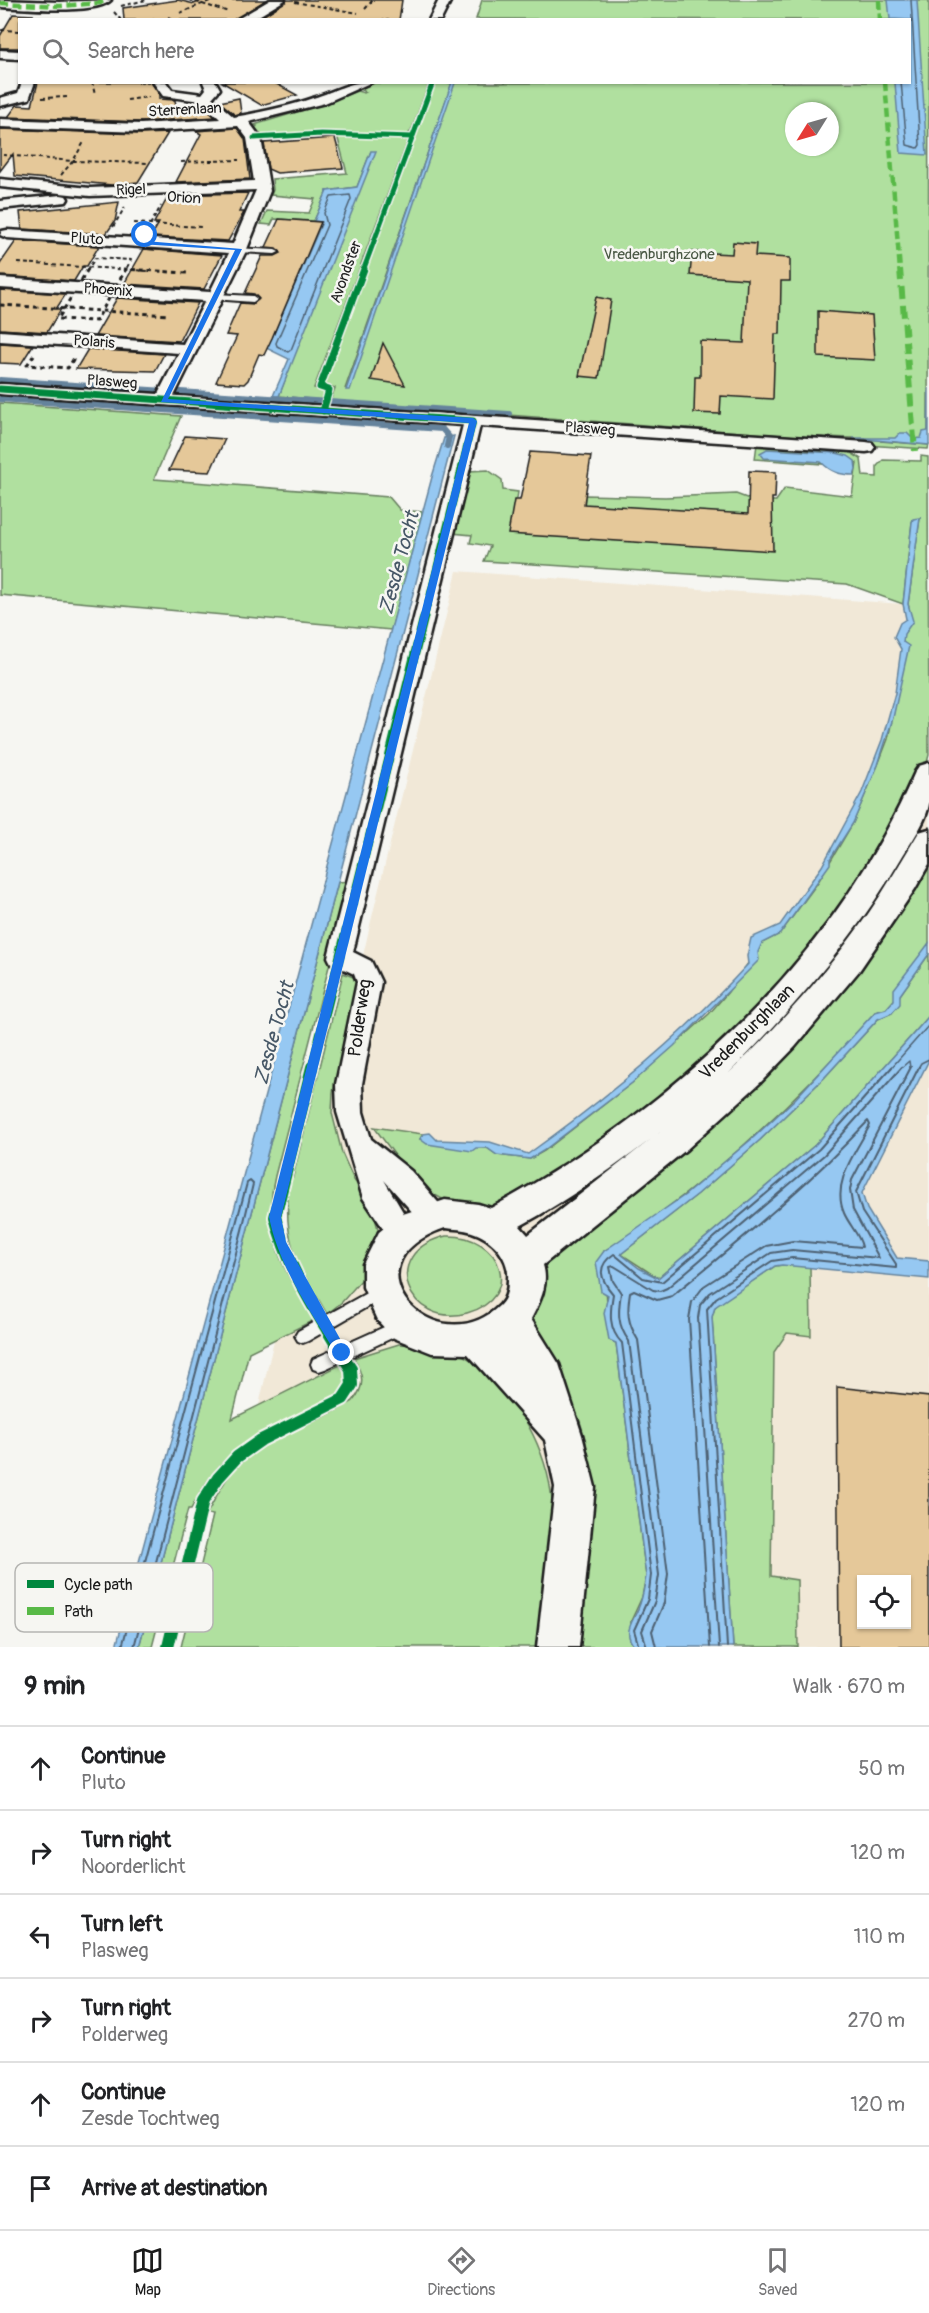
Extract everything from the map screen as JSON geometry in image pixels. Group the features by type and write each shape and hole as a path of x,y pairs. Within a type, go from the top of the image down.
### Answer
{"street":[{"path":"0,3 59,6 99,3 105,0"},
{"path":"248,17 279,0"},
{"path":"436,18 445,0"},
{"path":"0,65 9,54"},
{"path":"0,102 24,96 28,84"},
{"path":"161,84 168,93 205,98 254,138 263,191 248,201 238,249 164,401"},
{"path":"205,98 213,89 210,84"},
{"name":"Sterrenlaan","path":"0,123 127,129 237,123 328,99 362,84"},
{"name":"Rigel","path":"0,183 90,192 262,185"},
{"name":"Orion","path":"3,204 131,197 248,201"},
{"path":"3,204 3,236"},
{"name":"Pluto","path":"3,236 238,249"},
{"name":"Phoenix","path":"0,283 216,297"},
{"name":"Polaris","path":"0,336 188,349"},
{"name":"Plasweg","path":"0,389 866,447"},
{"name":"Polderweg","path":"400,1232 373,1190 350,1112 349,1084 369,982 365,967 356,961 340,957 473,421"},
{"name":"Vredenburghlaan","path":"493,1224 536,1203 597,1163 687,1091 784,998 862,898 907,821 929,772"},
{"name":"Vredenburghlaan","path":"525,1259 562,1227 674,1140 770,1052 850,960 905,882 929,839"},
{"path":"358,1143 401,1179 433,1216"},
{"path":"470,1215 493,1224 513,1239 525,1259 528,1272 525,1296 510,1318 489,1332 464,1339 426,1335 405,1325 386,1304 379,1280 382,1259 392,1240 400,1232 433,1216 470,1215"},
{"path":"510,1318 540,1364 563,1436 575,1487 558,1647"},
{"path":"476,1337 563,1436"}],"lane":[{"path":"238,249 275,252"},
{"path":"216,297 254,299"},
{"path":"303,1336 381,1291"},
{"path":"319,1364 405,1325"}],"path":[{"path":"189,0 248,17"},
{"path":"180,13 212,0"},
{"path":"365,9 374,0"},
{"path":"293,2 358,13"},
{"path":"1,30 18,31"},
{"path":"92,84 95,95"},
{"path":"24,96 28,98 69,97"},
{"path":"49,189 73,161 87,137"},
{"path":"3,155 73,161 150,162"},
{"path":"181,162 257,158"},
{"path":"105,240 131,197"},
{"path":"141,242 166,197"},
{"path":"134,223 201,227"},
{"path":"18,263 188,273"},
{"path":"0,305 168,315"}],"shaded area":[{"path":"457,571 929,606 929,1647 203,1647 206,1632 213,1632 213,1604 371,921"}],"green space":[{"name":"Vredenburghzone","path":"482,0 929,0 928,432 925,443 880,441 929,445 928,449 865,445 852,438 796,436 330,402 335,388 324,384 435,84 452,84 345,389 454,84 911,84 911,18 476,18"},
{"path":"372,84 429,84 411,131 407,135 324,132 262,136 255,128 257,126 254,125 324,104 357,91 366,92 360,89"},
{"path":"337,135 408,140 314,388 325,391 322,400 279,396 371,151 357,187 327,191 314,221 274,219 271,225 261,224 267,211 309,213 315,199 271,195 272,179 347,173"},
{"path":"0,403 181,416 154,479 389,497 400,510 423,512 391,630 0,595"},
{"path":"757,444 848,451 861,459 863,476 877,477 877,466 883,460 921,461 921,456 928,457 929,755 926,766 878,859 789,980 646,1115 497,1207 466,1206 444,1200 424,1189 411,1177 374,1127 423,1134 420,1139 487,1148 497,1155 530,1159 544,1151 632,1083 709,1014 728,992 762,943 780,934 818,882 853,823 888,739 908,646 903,642 903,634 912,621 908,604 920,518 912,522 903,604 847,584 484,561 490,546 470,543 472,535 452,533 469,471 488,470 502,480 503,490 518,492 515,512 584,517 585,495 665,497 736,494 752,500 776,501 785,488 852,496 857,463 836,453 829,453 821,462 823,464 755,459"},
{"path":"929,852 929,943 894,1000 886,1009 875,1012 798,1094 744,1145 687,1193 604,1251 609,1340 616,1343 646,1576 642,1597 631,1621 630,1641 635,1647 581,1647 593,1486 586,1442 579,1418 532,1328 533,1302 543,1267 547,1259 680,1144"},
{"path":"351,881 271,1198 271,1218 278,1252 314,1320 249,1352 232,1419 342,1364 348,1380 347,1386 332,1398 251,1440 225,1460 213,1473 191,1509 188,1509 174,1563 161,1563 338,882"},
{"path":"929,954 929,1016 815,1145 658,1278 621,1254 698,1194 760,1140 824,1078 878,1019 892,1013 900,995"},
{"path":"343,973 356,978 357,983 333,1092 332,1113 342,1153 354,1180 371,1203 378,1229 363,1278 342,1302 327,1314 307,1280 294,1250 290,1235 288,1200 290,1178 293,1177"},
{"path":"446,1236 466,1238 482,1245 493,1256 499,1268 500,1282 496,1294 485,1305 467,1313 446,1315 429,1310 416,1300 408,1286 407,1272 412,1257 425,1245"},
{"path":"791,1264 810,1266 811,1336 787,1333 774,1352 771,1576 797,1580 798,1647 733,1647 712,1317 719,1303 775,1266"},
{"path":"399,1344 425,1345 451,1351 482,1367 497,1381 522,1415 541,1454 551,1492 553,1511 553,1550 541,1647 181,1647 185,1632 213,1632 213,1563 201,1563 213,1515 207,1514 217,1494 235,1469 264,1446 353,1401 360,1390 362,1380 354,1358"},
{"path":"143,1632 156,1632 152,1647 139,1647"}],"water":[{"path":"888,0 917,0 927,155 901,153 895,84 911,84 911,18 890,18"},
{"path":"451,84 455,84 350,390 346,390"},
{"path":"371,151 376,151 279,396 273,396 289,359 260,345 263,338 272,338 322,222 314,221 327,191 357,187"},
{"path":"929,388 929,445 853,438 895,438 900,433 907,433 913,439 921,438 923,432 928,431"},
{"path":"454,436 161,1563 139,1563 432,477 444,438"},
{"path":"767,449 836,453 848,456 855,461 856,469 854,475 844,474 832,471 821,462 764,458 760,453"},
{"path":"920,518 908,604 913,621 904,634 903,642 909,646 893,718 878,765 853,823 830,859 830,864 780,934 762,943 758,952 759,960 674,1046 632,1083 530,1159 497,1155 487,1148 476,1148 472,1151 427,1144 420,1139 423,1134 430,1133 437,1140 490,1142 528,1154 615,1088 670,1041 748,964 747,956 751,938 780,925 822,866 862,792 882,740 895,693 901,649 894,637 900,623 906,619 903,604 912,522 913,519"},
{"path":"929,943 929,954 900,995 900,1004 892,1013 878,1019 824,1078 760,1140 698,1194 621,1254 639,1268 658,1278 815,1145 929,1016 929,1060 862,1193 867,1209 897,1258 929,1261 929,1279 782,1265 775,1266 715,1307 712,1317 733,1647 635,1647 629,1633 641,1601 646,1576 616,1343 609,1340 604,1313 608,1295 601,1291 596,1262 604,1251 685,1195 795,1099 875,1012 886,1009 894,1000 894,989"},
{"path":"120,1632 143,1632 139,1647 116,1647"}],"building":[{"path":"178,0 194,4 203,0 266,0 237,18 124,18 123,8"},
{"path":"287,0 402,0 399,18 260,18"},
{"path":"13,14 33,15 32,18 18,18 18,48 0,48 0,36"},
{"path":"38,84 152,84 159,94 159,99 175,100 177,112 203,106 215,117 141,122 8,117 17,105 32,106"},
{"path":"225,84 277,84 297,95 261,105"},
{"path":"239,98 241,113 235,115 220,102"},
{"path":"237,128 245,139 250,179 176,182 201,134 196,131"},
{"path":"0,129 168,133 138,182 112,185 15,176 13,154 0,171"},
{"path":"335,138 343,168 277,173 268,169 264,143"},
{"path":"248,193 239,212 244,212 228,241 151,237 159,223 154,223 169,195"},
{"path":"119,202 115,221 106,234 22,229 20,212"},
{"path":"279,219 321,222 272,338 264,355 259,354 248,380 244,384 216,382 237,336 226,335 240,303 253,304 259,299 254,294 245,293 262,256 275,256 281,253 276,248 266,247"},
{"path":"16,241 99,246 87,266 83,266 74,281 0,276 0,264"},
{"path":"733,242 756,244 755,256 790,258 790,281 781,281 780,334 775,334 773,399 721,396 720,414 694,413 695,377 700,377 700,341 744,343 747,279 690,275 692,252 732,254"},
{"path":"144,249 222,255 204,289 124,284"},
{"path":"0,290 66,294 56,309 61,309 47,332 0,329"},
{"path":"596,297 611,300 599,378 579,376"},
{"path":"117,298 198,303 179,341 95,336"},
{"path":"818,311 872,315 875,360 818,357"},
{"path":"0,343 33,345 21,364 0,363"},
{"path":"383,343 405,385 371,380"},
{"path":"88,349 164,354 155,371 76,369"},
{"path":"185,436 225,439 210,472 169,470"},
{"path":"530,452 591,456 584,504 748,514 749,471 776,472 775,498 772,498 773,551 508,534 514,500 520,500"},
{"path":"837,1387 929,1397 929,1647 839,1647"}],"waterway":[{"path":"0,380 509,414"},
{"path":"0,399 442,429 449,437 447,446"}],"marked path":[{"path":"0,3 59,6 100,3 105,0"},
{"path":"879,0 880,18"},
{"path":"885,84 915,451"}],"cycle path":[{"name":"Avondster","path":"323,411 329,390 320,387 432,84"},
{"path":"254,138 321,134 412,137"},
{"path":"0,389 473,421 275,1217 287,1257 318,1315 351,1369 352,1385 343,1399 275,1433 249,1448 232,1462 203,1501 188,1563"},
{"path":"168,1647 172,1632"}],"route":[{"path":"145,235 141,242 239,249 164,401 473,421 275,1217 280,1242 342,1353"}],"water label":[{"name":"Zesde Tocht","path":"399,563"},
{"name":"Zesde Tocht","path":"274,1033"}]}
